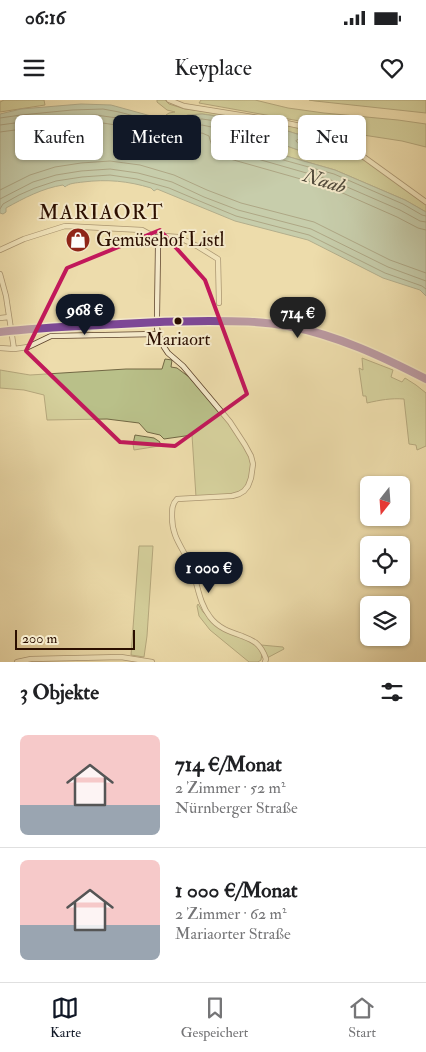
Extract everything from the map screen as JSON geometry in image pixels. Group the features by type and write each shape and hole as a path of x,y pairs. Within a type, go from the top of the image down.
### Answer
{"main road":[{"path":"0,332 165,322 236,320 270,323 302,329 351,344 426,379"}],"street":[{"path":"169,100 184,106 314,129 361,155 426,202"},
{"path":"0,250 24,239 65,226 142,230 155,237 178,237 218,259 219,303"},
{"path":"155,237 158,246 157,317"},
{"path":"0,274 6,296 14,349"},
{"path":"0,318 9,317"},
{"path":"157,327 158,334 168,353 183,366 230,422 245,445 253,464 251,478 244,491 232,496 177,499 172,507 172,525 176,540 190,564 201,599 210,616 225,630 257,644 264,653 265,662"},
{"path":"0,348 28,347 51,336 158,334"},
{"path":"18,662 31,659 121,657 152,662"}],"highlighted area":[{"path":"160,230 205,280 247,394 175,446 120,442 26,351 67,268"}],"green space":[{"path":"4,100 44,100 45,105 0,112 0,102"},
{"path":"157,100 165,100 169,104 185,109 231,115 166,115 175,112 167,110"},
{"path":"201,100 255,100 288,108 345,115 298,115 298,121 288,119 288,115 266,115 199,103"},
{"path":"309,100 426,100 426,113 315,101"},
{"path":"366,117 426,124 426,147 366,135"},
{"path":"288,125 298,127 297,134 288,131"},
{"path":"288,146 298,150 298,159 288,157"},
{"path":"300,160 365,160 426,204 426,212 405,200 335,170"},
{"path":"362,358 393,370 391,377 402,382 405,378 426,393 426,446 417,450 416,445 409,444 404,399 367,403 366,396 363,396 359,368 363,370"},
{"path":"165,359 172,360 171,367 177,368 189,377 231,424 250,457 252,464 250,477 244,489 237,494 196,497 192,435 164,439 160,435 147,432 139,423 107,419 47,420 44,395 24,390 0,388 0,370 30,375 126,369 162,369"},
{"path":"135,435 154,438 160,442 159,446 134,450"},
{"path":"139,546 153,546 144,657 131,655"},
{"path":"198,604 216,625 253,642 262,653 261,660 249,662 210,630 199,616"},
{"path":"261,645 283,647 284,649 267,658"}],"water":[{"name":"Naab","path":"81,104 111,105 147,115 113,115 113,160 201,160 201,115 188,115 202,114 211,115 211,160 288,160 288,157 335,170 405,200 426,212 426,296 420,290 383,278 308,240 235,221 157,189 154,191 151,188 134,184 117,181 92,181 73,183 65,187 63,185 56,186 27,197 6,208 6,212 3,214 0,213 0,114 21,109"},
{"path":"288,131 298,134 298,150 288,146"}],"transit line":[{"path":"0,332 165,322 229,321 268,323 306,330 342,341 426,379"}],"place":[{"name":"Gemüsehof Listl","path":"78,240"},
{"name":"Mariaort","path":"178,321"}],"district":[{"name":"MARIAORT","path":"101,212"}]}
